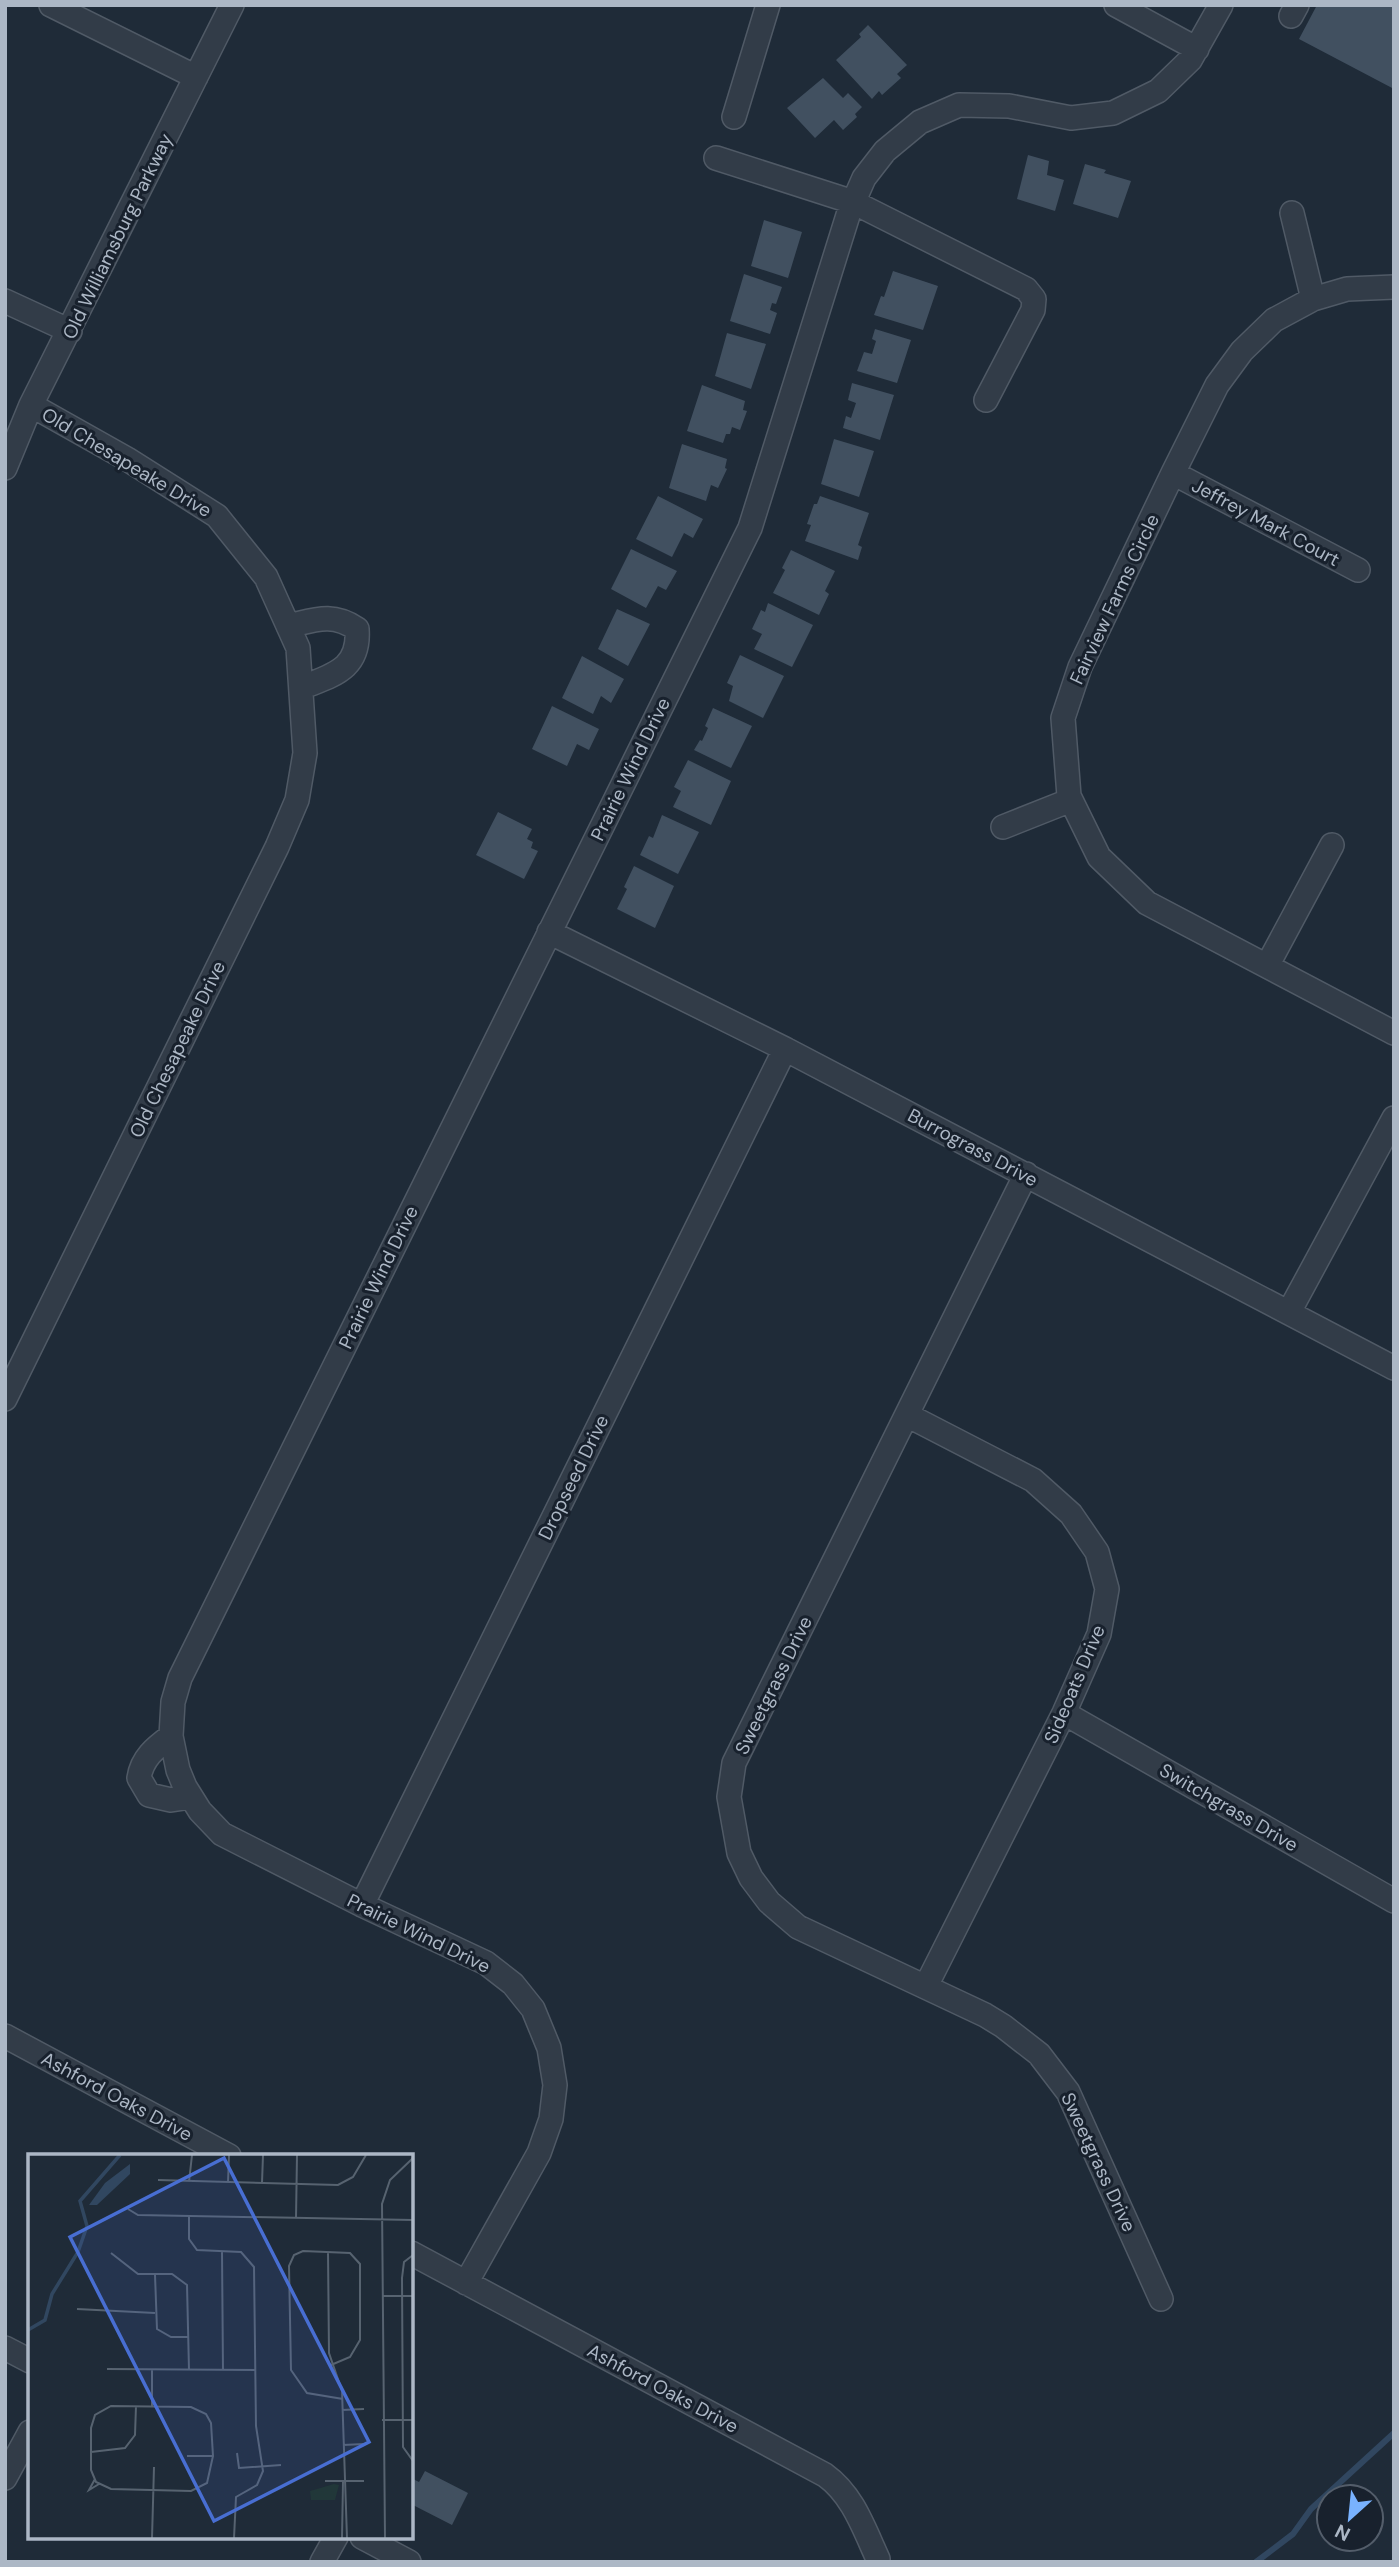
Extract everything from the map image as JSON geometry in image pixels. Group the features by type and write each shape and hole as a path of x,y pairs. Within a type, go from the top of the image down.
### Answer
{"street":[{"path":"51,5 196,77"},
{"name":"Old Williamsburg Parkway","path":"5,468 32,405 232,5"},
{"path":"734,117 768,5"},
{"path":"1115,5 1197,49"},
{"name":"Prairie Wind Drive","path":"466,2283 539,2153 551,2119 555,2085 549,2048 533,2009 513,1984 486,1964 222,1834 200,1811 178,1770 171,1736 173,1702 180,1678 750,528 853,202 864,178 885,151 920,122 959,105 1009,106 1070,118 1113,113 1158,91 1191,60 1221,5"},
{"path":"716,158 853,202 1026,289 1034,299 1033,310 986,400"},
{"path":"1292,213 1313,299"},
{"name":"Fairview Farms Circle","path":"1394,287 1347,289 1313,299 1274,320 1242,351 1217,385 1173,473 1080,667 1063,718 1071,800 1099,857 1147,903 1394,1033"},
{"path":"5,301 70,331"},
{"name":"Old Chesapeake Drive","path":"5,1399 271,860 297,800 305,753 298,648 266,577 217,516 127,459 32,405"},
{"name":"Jeffrey Mark Court","path":"1173,473 1358,570"},
{"path":"288,626 330,617 345,621 356,629 358,642 347,666 301,688"},
{"path":"1003,827 1071,800"},
{"path":"1267,966 1332,845"},
{"name":"Burrograss Drive","path":"549,932 785,1049 1394,1368"},
{"name":"Dropseed Drive","path":"362,1905 785,1049"},
{"path":"1289,1312 1394,1118"},
{"name":"Sweetgrass Drive","path":"1026,1174 734,1763 729,1797 739,1853 751,1878 769,1902 798,1927 926,1986 1003,2026 1039,2054 1068,2092 1161,2299"},
{"name":"Sideoats Drive","path":"907,1415 1033,1480 1071,1514 1097,1552 1107,1590 1100,1634 1064,1713 926,1986"},
{"name":"Switchgrass Drive","path":"1064,1713 1394,1901"},
{"path":"171,1736 141,1764 139,1779 149,1795 171,1800 191,1797"},
{"name":"Ashford Oaks Drive","path":"5,2035 225,2154"},
{"name":"Ashford Oaks Drive","path":"413,2254 825,2475 840,2486 854,2507 878,2559"},
{"path":"5,2348 28,2360"},
{"path":"5,2478 28,2436"},
{"path":"323,2562 336,2539"},
{"path":"366,2539 409,2562"}],"building":[{"path":"1317,5 1394,5 1394,89 1299,39"},
{"path":"868,25 907,65 897,74 901,78 882,95 879,91 872,99 836,60 861,37 859,34"},
{"path":"823,78 843,98 848,93 862,107 855,114 857,117 843,130 834,120 815,138 787,108"},
{"path":"1028,155 1049,161 1047,175 1064,180 1055,211 1017,199"},
{"path":"1085,164 1131,181 1118,218 1073,204"},
{"path":"764,220 802,232 788,278 751,266"},
{"path":"893,271 938,286 923,330 874,315"},
{"path":"744,274 782,287 776,304 772,303 770,310 777,313 770,334 730,321"},
{"path":"875,329 911,340 897,383 857,371 864,352 872,354 876,341 872,339"},
{"path":"727,333 766,344 751,389 715,376"},
{"path":"852,383 894,395 880,440 843,428 846,416 851,418 856,403 848,400"},
{"path":"702,385 745,401 743,410 747,411 740,430 732,427 723,443 687,431"},
{"path":"834,439 874,451 859,497 821,484"},
{"path":"682,444 727,459 727,469 718,488 711,485 706,501 669,488"},
{"path":"658,496 703,519 693,538 684,533 672,557 636,539"},
{"path":"820,496 869,513 858,545 862,547 858,560 805,541 811,525 807,524"},
{"path":"631,549 677,571 666,590 658,586 646,608 611,589"},
{"path":"791,550 835,571 825,591 829,594 819,615 773,593 785,570 782,568"},
{"path":"768,603 813,625 792,667 754,649 762,634 752,629 761,610 765,612"},
{"path":"617,609 650,624 628,666 598,649"},
{"path":"740,655 784,676 763,718 729,701 733,686 727,683"},
{"path":"582,656 624,679 611,703 601,696 593,714 562,698"},
{"path":"552,706 599,729 589,750 577,744 567,766 532,749"},
{"path":"713,708 752,726 731,768 694,750 708,728 705,726"},
{"path":"688,760 731,781 711,825 673,807 681,791 674,787"},
{"path":"498,812 532,829 527,839 533,842 531,848 538,851 524,879 476,855"},
{"path":"662,815 699,832 678,874 640,855 649,836 653,838"},
{"path":"634,866 674,886 655,928 617,909"},
{"path":"425,2471 468,2493 452,2525 413,2505 413,2479 419,2482"}],"waterway":[{"path":"1256,2562 1293,2534 1311,2509 1394,2433"}]}
